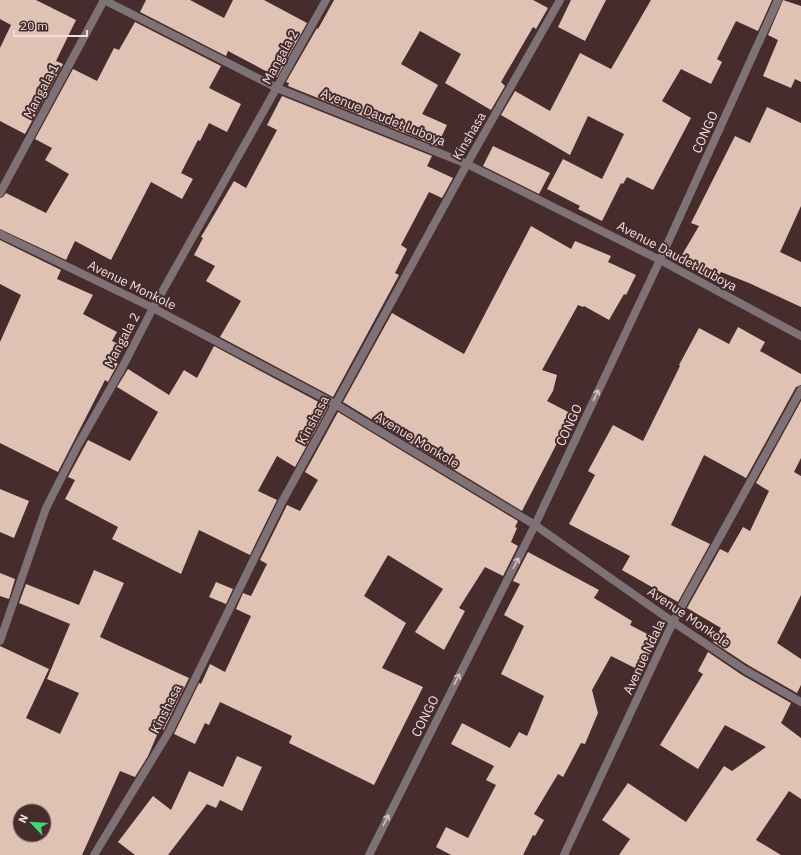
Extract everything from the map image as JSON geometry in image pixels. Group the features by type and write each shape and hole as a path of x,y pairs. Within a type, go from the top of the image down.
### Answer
{"street":[{"name":"Avenue Daudet Luboya","path":"104,0 277,88 467,164 660,260 801,336"},
{"name":"Mangala 1","path":"0,193 104,0"},
{"name":"Mangala 2","path":"0,641 46,508 77,447 122,368 153,308 326,0"},
{"name":"Kinshasa","path":"94,855 170,730 259,546 467,164 560,0"},
{"name":"CONGO","path":"369,855 535,525 660,260 778,0"},
{"name":"Avenue Monkole","path":"0,234 153,308 335,404 535,525 673,622 745,670 801,702"},
{"name":"Avenue Ndala","path":"564,855 673,622 801,390"}],"building":[{"path":"0,0 36,0 76,20 56,61 63,64 25,134 0,121 0,48 11,25 0,19"},
{"path":"146,0 190,0 224,18 233,0 264,0 307,23 277,77 228,51 226,56 140,12"},
{"path":"334,0 533,0 548,8 536,29 533,27 501,82 505,86 491,110 445,83 461,54 420,31 401,64 438,85 422,114 447,125 437,146 288,86 289,83 286,82"},
{"path":"571,0 606,0 585,41 558,27"},
{"path":"651,0 772,0 758,31 736,21 717,59 722,62 711,84 681,69 662,101 691,118 653,190 627,177 623,184 621,183 602,221 578,209 580,206 547,189 563,159 602,179 624,134 588,116 570,155 501,115 515,91 550,111 580,53 611,69"},
{"path":"783,0 801,6 801,82 795,79 791,88 763,76 778,40 768,35"},
{"path":"135,22 221,66 209,88 241,104 227,132 209,123 200,141 198,140 181,173 193,179 182,199 151,182 111,260 75,241 66,260 0,229 0,198 6,193 46,213 69,174 45,160 52,148 35,139 73,69 97,81 114,48 119,50"},
{"path":"282,96 432,156 427,166 453,178 442,198 429,192 401,245 407,249 395,273 399,275 333,397 220,337 241,301 206,281 215,266 194,255 203,238 201,237 234,181 246,188 277,130 267,125"},
{"path":"767,107 801,123 801,206 780,252 801,262 801,307 721,272 715,281 679,260 699,226 691,223 735,136 750,143"},
{"path":"493,146 550,173 539,194 483,166"},
{"path":"531,226 571,249 575,241 611,256 608,262 636,275 626,295 624,294 609,320 584,306 578,305 542,370 557,375 553,391 547,401 572,414 522,511 343,402 392,313 464,354"},
{"path":"0,240 61,270 57,279 93,295 83,314 117,332 112,341 123,346 115,362 118,364 108,382 105,380 58,472 0,443 0,342 21,295 0,284"},
{"path":"738,327 765,342 760,351 801,374 801,385 796,387 746,478 704,455 671,525 710,544 678,602 622,570 630,556 569,524 595,475 588,471 613,425 643,441 680,366 679,365 699,328 729,344"},
{"path":"214,346 328,407 295,467 277,456 258,491 277,500 250,555 199,530 181,574 112,539 118,527 65,499 75,480 68,477 88,440 130,461 158,412 117,387 128,369 169,395 184,370 197,378"},
{"path":"801,401 801,458 794,472 801,476 801,595 777,643 801,659 801,685 797,693 748,665 713,642 721,628 687,608 720,549 728,553 743,527 750,531 769,491 756,483"},
{"path":"338,412 518,521 515,527 517,528 511,542 518,546 503,576 485,567 459,608 465,611 444,650 415,632 443,589 388,555 364,596 406,623 382,668 423,687 374,785 289,743 292,736 220,702 209,725 205,723 195,744 174,734 210,664 225,672 251,616 236,609 243,593 251,596 267,564 260,560 287,505 300,511 318,480 305,472"},
{"path":"0,489 29,501 14,538 0,532"},
{"path":"528,552 599,590 594,598 632,621 630,625 657,639 641,671 611,656 592,690 598,713 585,744 581,743 563,777 558,774 534,814 544,820 535,836 533,835 523,855 451,855 436,847 446,827 468,838 496,785 486,780 494,766 451,744 462,723 510,748 519,732 527,736 544,696 501,674 524,626 504,615 520,584 513,581"},
{"path":"94,570 124,583 100,637 189,678 164,730 160,728 148,756 135,777 120,771 82,855 0,855 0,646 49,669 26,718 60,734 79,693 47,679 70,624 19,603 26,584 79,605"},
{"path":"0,573 15,579 9,599 0,596"},
{"path":"216,582 233,589 226,604 209,597"},
{"path":"708,652 742,675 791,703 781,723 801,738 801,799 789,791 756,840 781,855 619,855 630,839 602,820 628,783 686,822 724,766 732,771 766,747 725,725 698,769 660,745 703,674 698,671"},
{"path":"237,756 262,767 242,811 220,800 216,808 207,804 168,855 135,855 118,842 153,796 171,810 189,771 223,787"}]}
